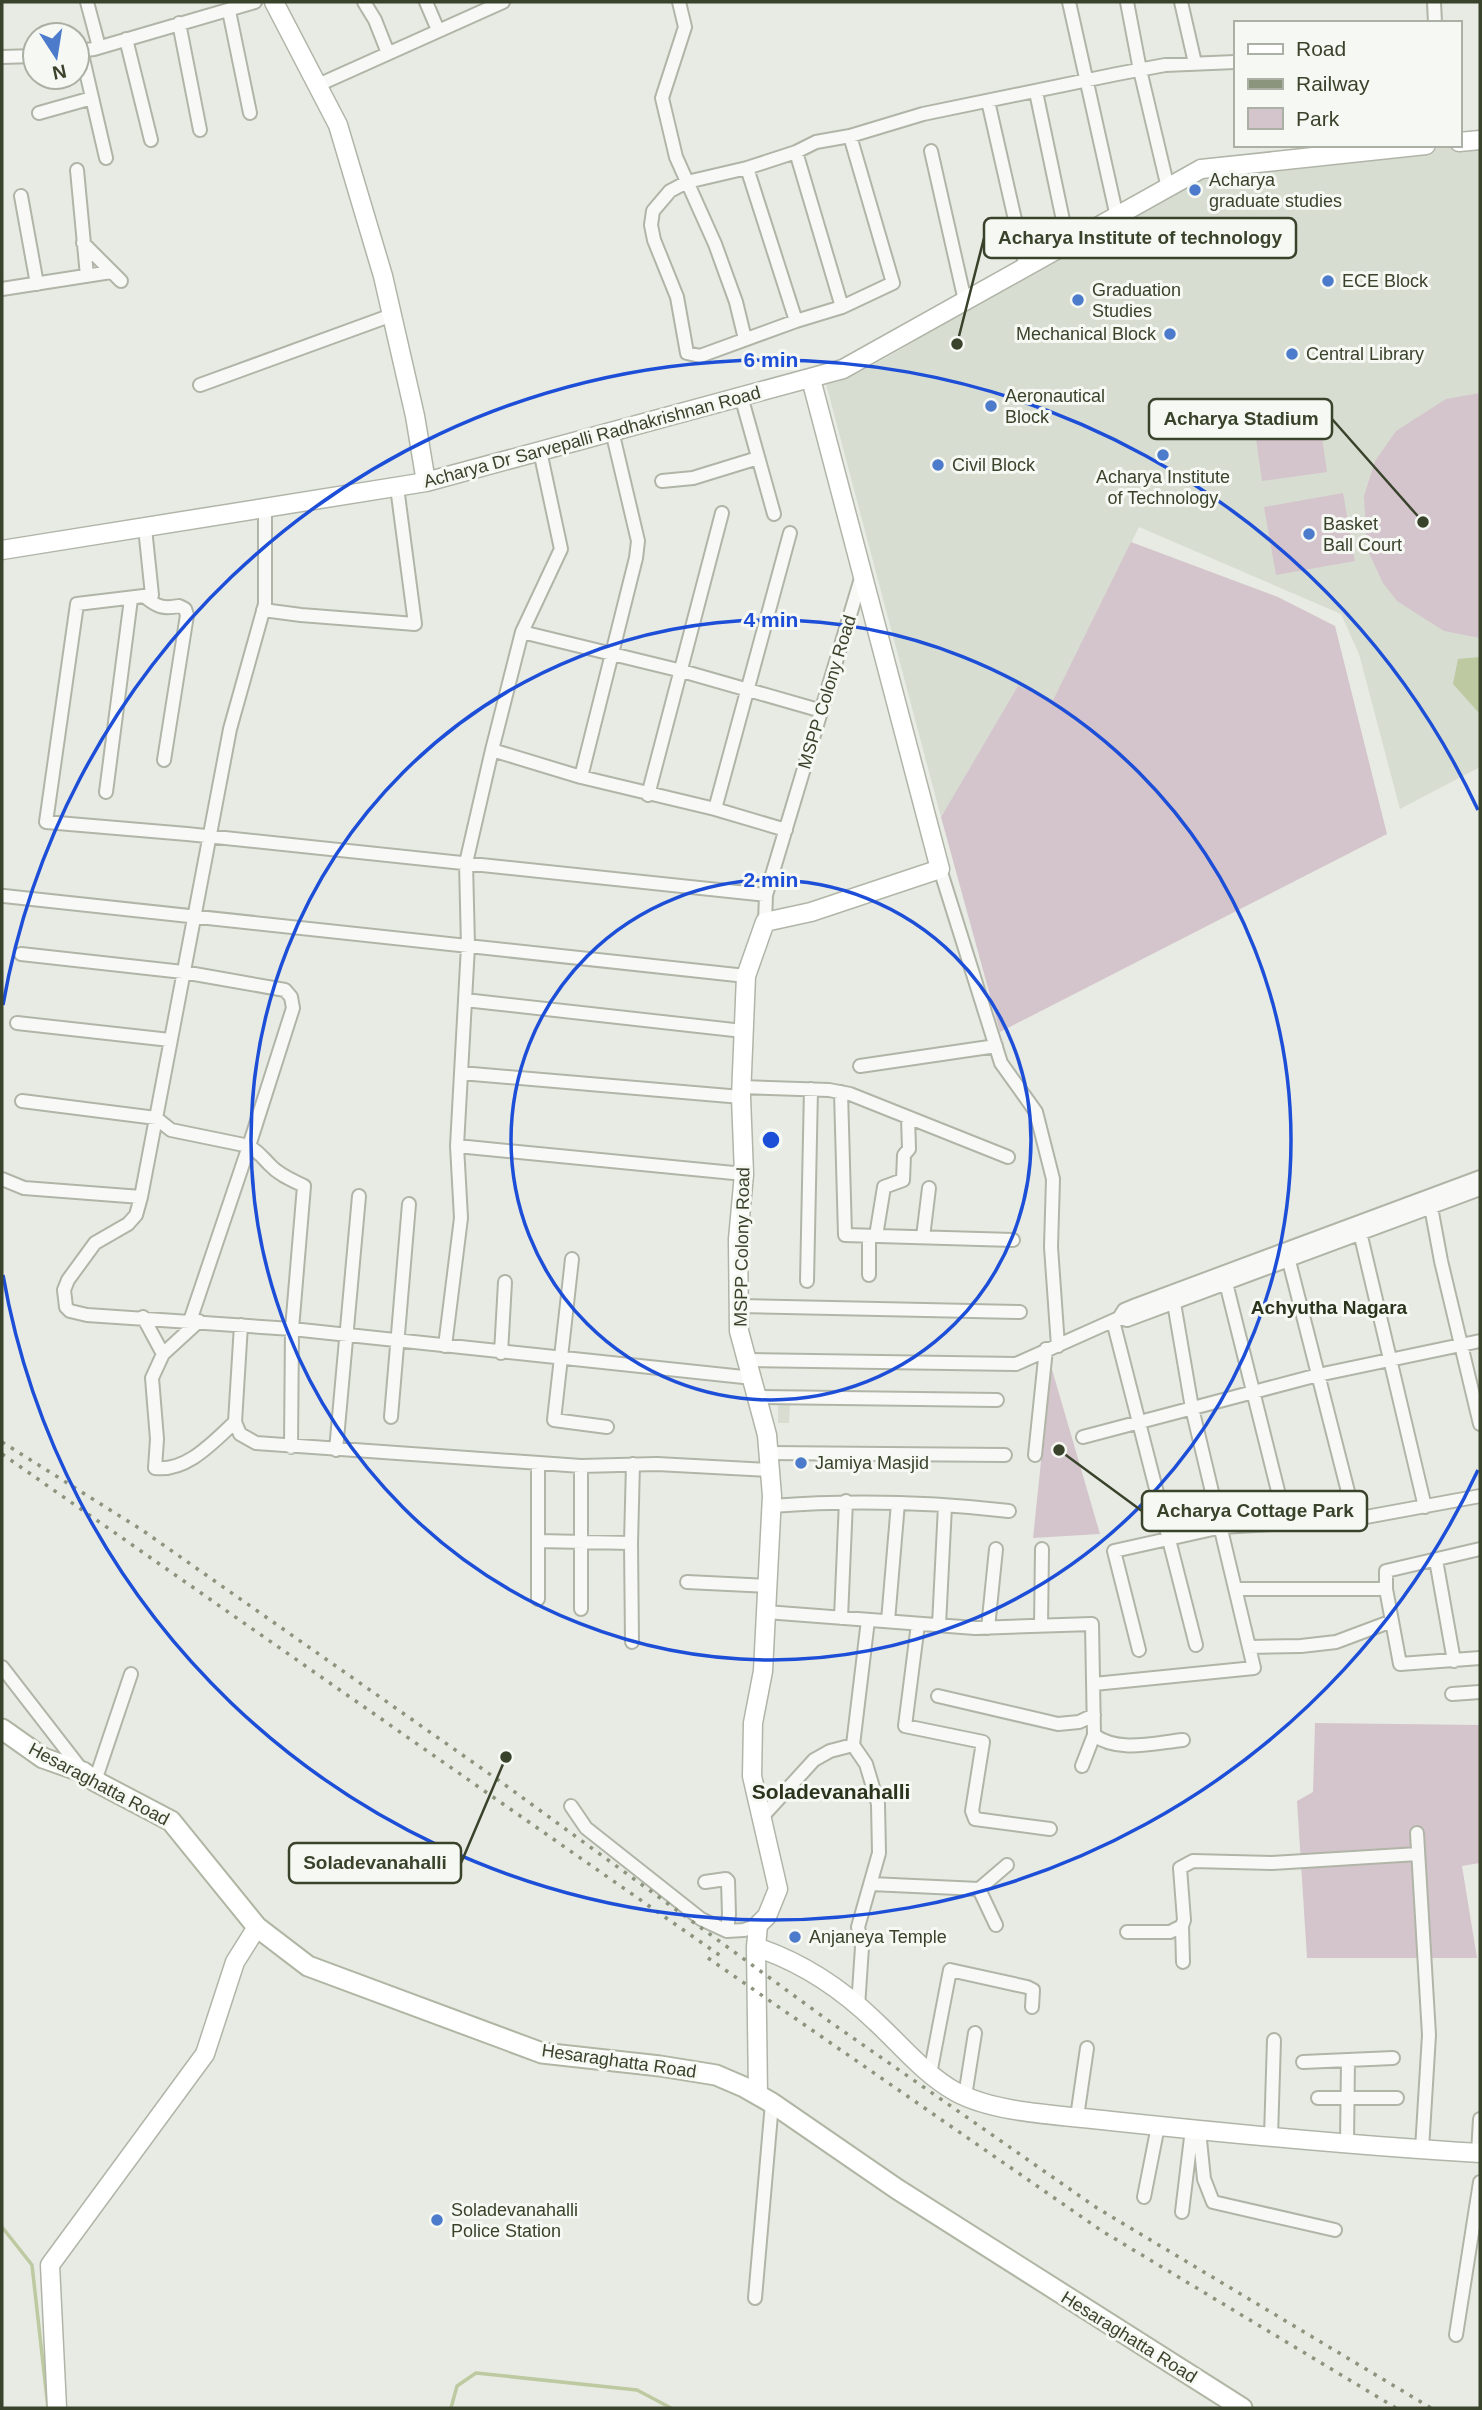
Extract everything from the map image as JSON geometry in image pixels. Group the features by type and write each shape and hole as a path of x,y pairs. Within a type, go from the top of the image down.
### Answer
{"main road":[{"name":"Hesaraghatta Road","path":"2,1729 43,1758 89,1777 171,1821 257,1927 308,1966 542,2053 716,2075 765,2098 897,2189 1242,2408"}],"street":[{"path":"87,2 99,47"},
{"path":"91,48 255,2"},
{"path":"274,2 338,125 383,276 415,416 426,482"},
{"path":"364,2 375,20 388,53"},
{"path":"426,2 438,30"},
{"path":"318,85 438,30 483,6 503,2"},
{"path":"680,2 685,27 662,98 676,157 715,244 736,302 745,340"},
{"path":"1069,2 1117,217"},
{"path":"1127,2 1168,188"},
{"path":"1181,2 1195,63"},
{"path":"1434,2 1435,21"},
{"path":"229,11 250,113"},
{"path":"179,23 200,130"},
{"path":"126,39 151,140"},
{"path":"2,57 21,56"},
{"path":"850,136 893,283 842,307 700,356 687,353 677,298 664,270 651,225 653,211 670,191 688,182 747,168 796,152 816,142 850,136 923,114 1140,69 1234,62"},
{"path":"90,91 106,158"},
{"path":"1037,92 1069,244"},
{"path":"39,113 92,98"},
{"path":"988,101 1026,268"},
{"path":"1461,142 1480,140"},
{"name":"Acharya Dr Sarvepalli Radhakrishnan Road","path":"2,550 426,482 811,379 843,369 1201,169 1407,147"},
{"path":"931,150 965,301"},
{"path":"796,152 842,307"},
{"path":"747,168 796,321"},
{"path":"77,170 87,276"},
{"path":"21,196 37,284"},
{"path":"2,289 87,276 116,276 83,243"},
{"path":"200,385 392,315"},
{"path":"811,379 940,869 1000,1063 1036,1112 1053,1179 1052,1348 1035,1455"},
{"path":"741,396 774,514"},
{"path":"581,777 638,541 612,431"},
{"path":"446,1346 461,1218 457,1146 468,946 466,863 522,632 561,549 540,451"},
{"path":"662,481 693,478 758,458"},
{"path":"263,610 415,624 397,487"},
{"path":"265,509 263,610 230,729 141,1197 136,1215 128,1224 95,1243 68,1280 64,1290 66,1307 70,1311 87,1315 292,1329 753,1378"},
{"path":"648,794 722,513"},
{"path":"145,528 152,595 77,604 46,822 210,836 766,895"},
{"path":"715,809 790,533"},
{"name":"MSPP Colony Road","path":"765,2098 756,1947 758,1925 767,1916 778,1889 752,1776 754,1723 763,1671 772,1506 767,1435 739,1331 738,1239 744,1174 741,1092 746,976 765,922 766,895 863,572"},
{"path":"138,597 158,607 179,606 185,609 187,615 164,760"},
{"path":"106,792 138,597"},
{"path":"522,632 682,671 822,711"},
{"path":"492,750 581,777 715,809 786,830"},
{"path":"765,922 811,912 940,869"},
{"path":"4,897 746,976"},
{"path":"21,954 183,972 285,990 292,997 293,1008 195,1321 163,1354 152,1378 157,1439 155,1468 161,1469 190,1461 235,1422"},
{"path":"465,1000 743,1031"},
{"path":"17,1024 170,1040"},
{"path":"860,1066 996,1046"},
{"path":"461,1073 741,1092 811,1089 841,1092 1007,1157"},
{"path":"807,1281 811,1089"},
{"path":"841,1092 845,1236 1013,1240"},
{"path":"22,1101 156,1118 171,1130 249,1146 263,1154 269,1165 282,1176 304,1186 292,1329 291,1447"},
{"path":"869,1275 873,1236 884,1187 903,1180 904,1155 909,1149 908,1117"},
{"path":"457,1146 744,1174"},
{"path":"2,1179 24,1188 141,1197"},
{"path":"1116,1319 1127,1320 1174,1303 1225,1278 1356,1222 1480,1182"},
{"path":"748,1360 1016,1364 1116,1319 1124,1310 1289,1261 1431,1207 1480,1182"},
{"path":"923,1237 929,1188"},
{"path":"336,1450 359,1196"},
{"path":"391,1417 409,1204"},
{"path":"1431,1207 1480,1424"},
{"path":"1356,1222 1425,1507"},
{"path":"572,1259 554,1420 607,1427"},
{"path":"1289,1261 1355,1519"},
{"path":"1225,1278 1286,1523"},
{"path":"501,1353 505,1282"},
{"path":"1094,1684 1254,1668 1192,1408 1174,1303"},
{"path":"738,1306 1020,1312"},
{"path":"143,1317 163,1354"},
{"path":"1116,1319 1138,1421 1196,1645"},
{"path":"241,1325 235,1422 240,1434 256,1443 581,1466 1005,1455"},
{"path":"1083,1437 1318,1375 1480,1341"},
{"path":"756,1397 997,1400"},
{"path":"538,1463 538,1599"},
{"path":"632,1642 633,1464"},
{"path":"581,1466 581,1609"},
{"path":"1139,1650 1114,1552 1222,1527 1355,1519 1480,1496"},
{"path":"772,1506 846,1501 1009,1511"},
{"path":"841,1618 846,1501"},
{"path":"888,1621 898,1503"},
{"path":"939,1625 945,1506"},
{"path":"538,1541 631,1543"},
{"path":"988,1628 996,1549"},
{"path":"1041,1626 1042,1549"},
{"path":"1480,1549 1385,1571 1400,1664 1480,1658"},
{"path":"1436,1560 1454,1661"},
{"path":"687,1583 767,1586"},
{"path":"1235,1589 1386,1589"},
{"path":"766,1612 988,1628 1092,1624 1094,1735 1082,1766"},
{"path":"858,2007 862,1947 858,1927 879,1853 878,1804 866,1764 853,1745 868,1620"},
{"path":"1248,1647 1336,1642 1392,1620"},
{"path":"918,1624 905,1726 983,1742 972,1814 975,1819 1050,1829"},
{"path":"2,1667 89,1777 131,1674"},
{"path":"1452,1694 1480,1692"},
{"path":"938,1696 1058,1724 1079,1723 1094,1715"},
{"path":"1094,1735 1104,1743 1122,1745 1183,1740"},
{"path":"762,1817 814,1760 830,1751 853,1745"},
{"path":"571,1806 586,1828 701,1919 727,1931 744,1930 758,1925"},
{"path":"1417,1833 1429,2035 1422,2149"},
{"path":"1183,1962 1184,1920 1180,1868 1193,1860 1272,1863 1418,1854"},
{"path":"871,1884 979,1889 1007,1865"},
{"path":"705,1882 727,1881 727,1931"},
{"path":"979,1889 996,1925"},
{"path":"1126,1932 1171,1932 1182,1926"},
{"path":"57,2408 50,2265 205,2054 235,1962 257,1927"},
{"path":"756,1947 817,1974 858,2007 930,2074 965,2096 991,2106 1158,2126 1479,2153 1480,2119"},
{"path":"930,2074 950,1970 1027,1987 1033,1990 1032,2007"},
{"path":"965,2096 975,2033"},
{"path":"1271,2136 1274,2040"},
{"path":"1077,2117 1087,2048"},
{"path":"1303,2062 1393,2058"},
{"path":"1347,2143 1348,2060"},
{"path":"755,2298 765,2098"},
{"path":"1318,2098 1397,2098"},
{"path":"1144,2197 1158,2126"},
{"path":"1182,2212 1196,2129"},
{"path":"1196,2129 1205,2179 1213,2202 1335,2230"},
{"path":"1457,2335 1480,2182"}],"shaded area":[{"name":"Acharya Institute of Technology","path":"1480,144 1480,767 1400,809 1359,654 1341,614 1139,527 1053,700 1018,687 941,817 826,384 852,376 886,358 1204,171"},
{"path":"1480,657 1480,714 1453,684 1458,659"},
{"path":"778,1403 790,1404 789,1423 778,1423"}],"green space":[{"path":"1480,393 1480,638 1444,631 1397,601 1383,583 1367,549 1364,496 1375,461 1396,431 1446,399"},
{"path":"1318,409 1327,472 1262,481 1253,418"},
{"name":"Basket Ball Court","path":"1343,493 1355,561 1276,575 1264,507"},
{"path":"1131,542 1278,597 1335,626 1387,834 1000,1032 941,817 1018,686 1053,700"},
{"path":"1051,1366 1100,1534 1033,1538"},
{"path":"1315,1723 1480,1725 1480,1863 1462,1866 1477,1958 1307,1958 1297,1801 1313,1792"}],"waterway":[{"path":"2,2227 32,2265 48,2408"},
{"path":"451,2408 457,2386 476,2373 637,2390 671,2408"}],"railway":[{"path":"2,1442 142,1530 501,1782 833,2024 1097,2208 1431,2408"},
{"path":"2,1454 725,1959"},
{"path":"708,1958 1102,2231 1396,2408"}],"place":[{"name":"Acharya graduate studies","path":"1195,190"},
{"name":"ECE Block","path":"1328,281"},
{"name":"Graduation Studies","path":"1078,300"},
{"name":"Mechanical Block","path":"1170,334"},
{"name":"Acharya Institute of technology","path":"957,344"},
{"name":"Central Library","path":"1292,354"},
{"name":"Aeronautical Block","path":"991,406"},
{"name":"Acharya Institute of Technology","path":"1163,455"},
{"name":"Civil Block","path":"938,465"},
{"name":"Acharya Stadium","path":"1423,522"},
{"name":"Basket Ball Court","path":"1309,534"},
{"name":"Acharya Cottage Park","path":"1059,1450"},
{"name":"Jamiya Masjid","path":"801,1463"},
{"name":"Soladevanahalli","path":"506,1757"},
{"name":"Anjaneya Temple","path":"795,1937"},
{"name":"Soladevanahalli Police Station","path":"437,2220"}],"district":[{"name":"Achyutha Nagara","path":"1329,1307"},
{"name":"Soladevanahalli","path":"831,1791"}]}
